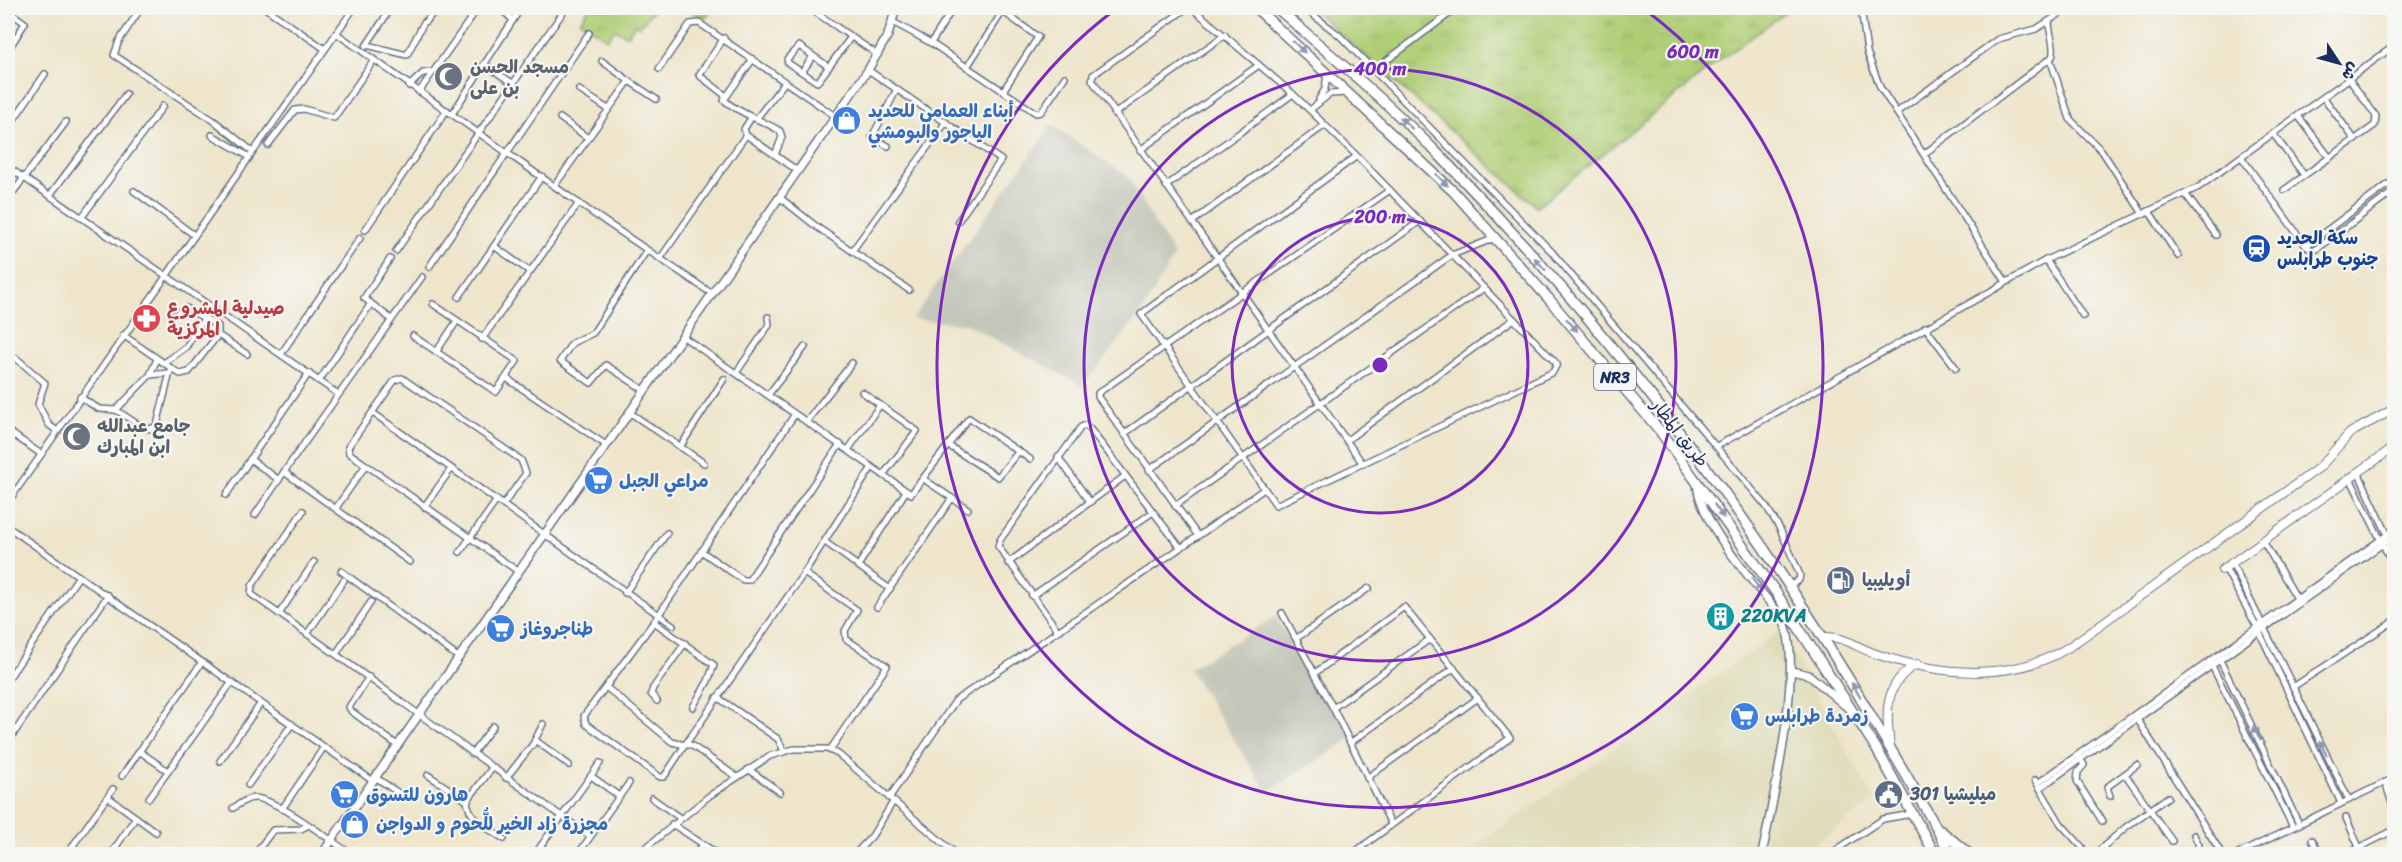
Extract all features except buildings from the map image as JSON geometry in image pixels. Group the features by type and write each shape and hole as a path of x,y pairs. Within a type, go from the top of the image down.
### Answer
{"highway":[{"name":"طريق المطار","path":"1256,8 1437,175 1598,356 1697,481 1769,582 1853,711 1935,855"},
{"name":"طريق المطار","path":"1277,8 1442,157 1542,266 1664,412 1791,585 1825,637 1950,855"},
{"path":"1934,824 1968,855"},
{"path":"1922,832 1927,855"}],"main road":[{"path":"1825,637 1842,638 1878,655 1917,664 1966,671 2003,672 2031,666 2057,654 2320,467 2350,433 2394,409"},
{"path":"2226,567 2394,447"},
{"path":"1890,748 1886,713 1888,700 1899,678 1917,664"}],"street":[{"path":"141,8 118,41 114,55 213,120 250,154"},
{"path":"265,8 325,49"},
{"path":"8,501 354,8"},
{"path":"363,51 391,8"},
{"path":"367,45 407,55 423,24 438,8"},
{"path":"419,92 477,8"},
{"path":"500,8 513,20"},
{"path":"452,114 521,8"},
{"path":"396,251 566,8"},
{"path":"809,8 878,55"},
{"path":"322,855 868,70 878,55 893,21 896,8"},
{"path":"931,43 953,8"},
{"path":"1186,8 1093,75 1092,80 1363,464"},
{"path":"1192,8 1316,116 1357,156 1557,362 1555,371 1277,505 1142,319 1141,313 1357,156"},
{"path":"1304,8 1339,35 1536,235 1717,446 1777,524 1800,575 1799,580 1791,585"},
{"path":"1386,61 1457,8"},
{"path":"1861,8 1871,64 1880,87 2006,282"},
{"path":"1897,112 1993,41 2036,29 2069,8"},
{"path":"967,67 1000,9 1038,37 1003,91"},
{"path":"8,11 25,23 8,50"},
{"path":"893,21 1039,113 1065,77"},
{"path":"1924,154 2050,59 2054,50 2049,35 2049,22"},
{"path":"659,69 690,24 699,23 835,116"},
{"path":"336,33 409,86 711,293"},
{"path":"429,267 590,33"},
{"path":"1114,114 1225,35"},
{"path":"829,67 798,46 787,58 787,62 816,82 829,67 851,37"},
{"path":"724,38 699,75 726,96"},
{"path":"1717,446 2046,260 2186,195 2242,158 2394,46"},
{"path":"802,72 813,56"},
{"path":"753,59 726,96 725,101 782,133 775,155"},
{"path":"2050,59 2070,119 2109,160 2178,256"},
{"path":"268,145 296,110 304,109 334,118 374,60"},
{"path":"602,61 656,99"},
{"path":"484,64 513,84"},
{"path":"1140,150 1259,65"},
{"path":"868,70 1001,159 958,221"},
{"path":"409,86 423,73 432,72"},
{"path":"1309,110 1325,89 1327,73"},
{"path":"8,128 45,74"},
{"path":"2284,190 2373,128 2377,119 2349,80"},
{"path":"555,185 628,81"},
{"path":"784,82 744,129 746,135 798,171"},
{"path":"888,146 872,137 897,89"},
{"path":"579,90 608,109"},
{"path":"1300,101 1318,101 1330,94 1349,93"},
{"path":"50,195 126,94"},
{"path":"1166,186 1293,94"},
{"path":"2324,98 2355,140"},
{"path":"1316,116 1318,101"},
{"path":"82,217 163,106"},
{"path":"365,231 447,110"},
{"path":"2299,117 2330,158"},
{"path":"560,118 588,138"},
{"path":"8,199 66,122"},
{"path":"852,251 946,122"},
{"path":"1192,222 1325,125"},
{"path":"212,135 250,154"},
{"path":"660,259 746,135"},
{"path":"2274,135 2304,176"},
{"path":"2242,158 2306,246 2312,250 2318,249 2394,191"},
{"path":"8,166 338,394"},
{"path":"459,297 542,176"},
{"path":"2306,246 2394,180"},
{"path":"1198,536 1149,470 1098,397 1098,393 1390,190"},
{"path":"134,191 194,235"},
{"path":"2186,195 2216,235"},
{"path":"779,197 909,290"},
{"path":"482,339 579,203"},
{"path":"1124,434 1420,222"},
{"path":"281,354 360,238"},
{"path":"1149,470 1452,255 1495,238"},
{"path":"494,246 529,271"},
{"path":"644,390 606,365 591,383 560,361 572,343 594,333 647,250"},
{"path":"390,259 364,298 370,305 391,319"},
{"path":"2046,260 2083,316"},
{"path":"255,515 338,394 422,278"},
{"path":"1175,506 1484,288"},
{"path":"413,336 496,392 517,362 433,304"},
{"path":"319,381 370,305"},
{"path":"123,335 158,358 171,370 180,374 189,372 218,335 218,326 186,308 176,314"},
{"path":"164,363 186,347 205,317"},
{"path":"736,373 769,325 768,317"},
{"path":"1347,440 1514,319"},
{"path":"436,352 457,321"},
{"path":"1925,327 1956,368"},
{"path":"218,335 247,354"},
{"path":"682,336 906,491 914,494 969,418 1030,459"},
{"path":"768,395 805,347"},
{"path":"80,397 99,410 116,410 142,427 151,429 157,425 176,356"},
{"path":"16,358 45,383 38,404 49,425 56,430"},
{"path":"116,410 150,375 158,358"},
{"path":"807,422 852,363"},
{"path":"150,375 171,370"},
{"path":"226,495 309,374"},
{"path":"503,504 526,473 521,460 402,378 395,380 347,450 424,507 519,572"},
{"path":"506,378 606,445"},
{"path":"680,447 724,379"},
{"path":"862,392 917,433 883,475"},
{"path":"848,450 880,405"},
{"path":"629,412 704,463"},
{"path":"373,413 673,626"},
{"path":"795,414 654,622 584,716 586,724 662,778 804,573 873,468"},
{"path":"1058,631 1000,551 1000,540 1076,431 1085,426 1180,547"},
{"path":"8,431 41,454"},
{"path":"701,551 743,580 749,580 840,444"},
{"path":"949,446 999,477 1019,452"},
{"path":"1058,457 1090,502"},
{"path":"250,459 279,480"},
{"path":"336,508 366,465"},
{"path":"424,507 451,469"},
{"path":"284,472 410,562"},
{"path":"2358,472 2391,536 2394,548"},
{"path":"1008,563 1125,476"},
{"path":"2350,478 2394,567"},
{"path":"925,480 968,509"},
{"path":"1697,481 1703,507 1721,538 1784,621 1792,671 1762,855"},
{"path":"855,855 872,837 891,800 956,700 1264,489"},
{"path":"858,566 906,491"},
{"path":"877,607 952,498"},
{"path":"460,552 497,500"},
{"path":"303,511 251,590 251,594 369,677 472,754 590,836"},
{"path":"1032,596 1153,512"},
{"path":"8,527 324,747 400,794"},
{"path":"2082,848 2061,824 2038,784 2391,536 2394,530"},
{"path":"625,593 667,533"},
{"path":"2263,541 2299,601"},
{"path":"825,542 890,589"},
{"path":"279,614 314,562"},
{"path":"2226,567 2264,626 2349,800"},
{"path":"2226,567 2341,804"},
{"path":"341,571 459,657"},
{"path":"804,573 857,610 845,631 846,639 887,666 830,750"},
{"path":"8,679 79,576"},
{"path":"307,634 344,580"},
{"path":"1297,638 1369,588"},
{"path":"8,742 108,595"},
{"path":"336,654 371,602"},
{"path":"1315,673 1404,607 1509,738 1390,824 1352,855"},
{"path":"1282,613 1333,708 1390,824"},
{"path":"2287,691 2394,621"},
{"path":"654,622 714,665 708,681 693,706"},
{"path":"1333,708 1430,639"},
{"path":"657,701 651,694 652,688 685,643"},
{"path":"2219,658 2296,826"},
{"path":"122,776 202,662"},
{"path":"2211,663 2296,826"},
{"path":"1350,743 1454,668"},
{"path":"1792,671 1809,675 1853,711"},
{"path":"369,677 349,707 351,711 397,745"},
{"path":"149,798 231,682"},
{"path":"607,688 672,742 699,748 737,777"},
{"path":"717,697 778,739 784,751"},
{"path":"1367,778 1478,698"},
{"path":"220,761 261,703"},
{"path":"2135,716 2222,855"},
{"path":"248,785 292,724"},
{"path":"507,778 535,740 543,724"},
{"path":"472,754 493,726"},
{"path":"535,740 569,765"},
{"path":"282,809 324,747"},
{"path":"638,855 672,824 748,770 784,751 830,750 956,855"},
{"path":"139,752 168,771"},
{"path":"2079,757 2084,765 2078,772 2077,781 2102,821"},
{"path":"535,855 600,763"},
{"path":"2110,796 2107,787 2138,765"},
{"path":"467,801 492,768"},
{"path":"748,770 780,792"},
{"path":"2125,774 2172,841"},
{"path":"428,775 467,801 472,816 504,839"},
{"path":"591,776 619,796"},
{"path":"2238,855 2393,778 2394,788"},
{"path":"2385,782 2394,809"},
{"path":"578,855 629,783"},
{"path":"67,855 113,789"},
{"path":"2095,855 2150,808 2168,796"},
{"path":"108,797 156,832"},
{"path":"233,808 246,800 258,798 282,809 351,855"},
{"path":"652,798 680,818"},
{"path":"1830,855 1883,819 1912,814"},
{"path":"111,855 136,818"},
{"path":"2346,818 2359,847"},
{"path":"672,824 718,855"},
{"path":"255,855 273,830 301,829 308,825"},
{"path":"2330,855 2337,851 2345,854 2394,830"},
{"path":"2194,835 2199,845 2194,855"},
{"path":"2312,840 2320,855"},
{"path":"693,855 703,845"}],"shaded area":[{"path":"1052,125 1128,177 1174,256 1143,310 1083,386 966,324 912,319"},
{"path":"1275,617 1354,737 1267,792 1189,669"},
{"name":"زمردة طرابلس","path":"1780,631 1875,801 1800,854 1464,854"}],"green space":[{"path":"589,8 655,8 639,27 635,24 627,36 615,29 607,39 580,21"},
{"path":"687,8 713,8 705,19"},
{"path":"1311,8 1791,8 1720,60 1537,207"}],"place":[{"name":"مسجد الحسن بن على","path":"449,77"},
{"name":"أبناء العمامي للحديد الياجور والبومشي","path":"847,121"},
{"name":"سكة الحديد جنوب طرابلس","path":"2256,248"},
{"name":"صيدلية المشروع المركزية","path":"146,318"},
{"name":"جامع عبدالله ابن المبارك","path":"76,436"},
{"name":"مراعي الجبل","path":"598,481"},
{"name":"أويليبيا","path":"1841,580"},
{"name":"220KVA","path":"1720,616"},
{"name":"طناجروغاز","path":"500,629"},
{"name":"زمردة طرابلس","path":"1744,716"},
{"name":"ميليشيا 301","path":"1889,794"},
{"name":"هارون للتسوق","path":"345,795"},
{"name":"مجزرة زاد الخير للُّحوم و الدواجن","path":"355,824"}]}
